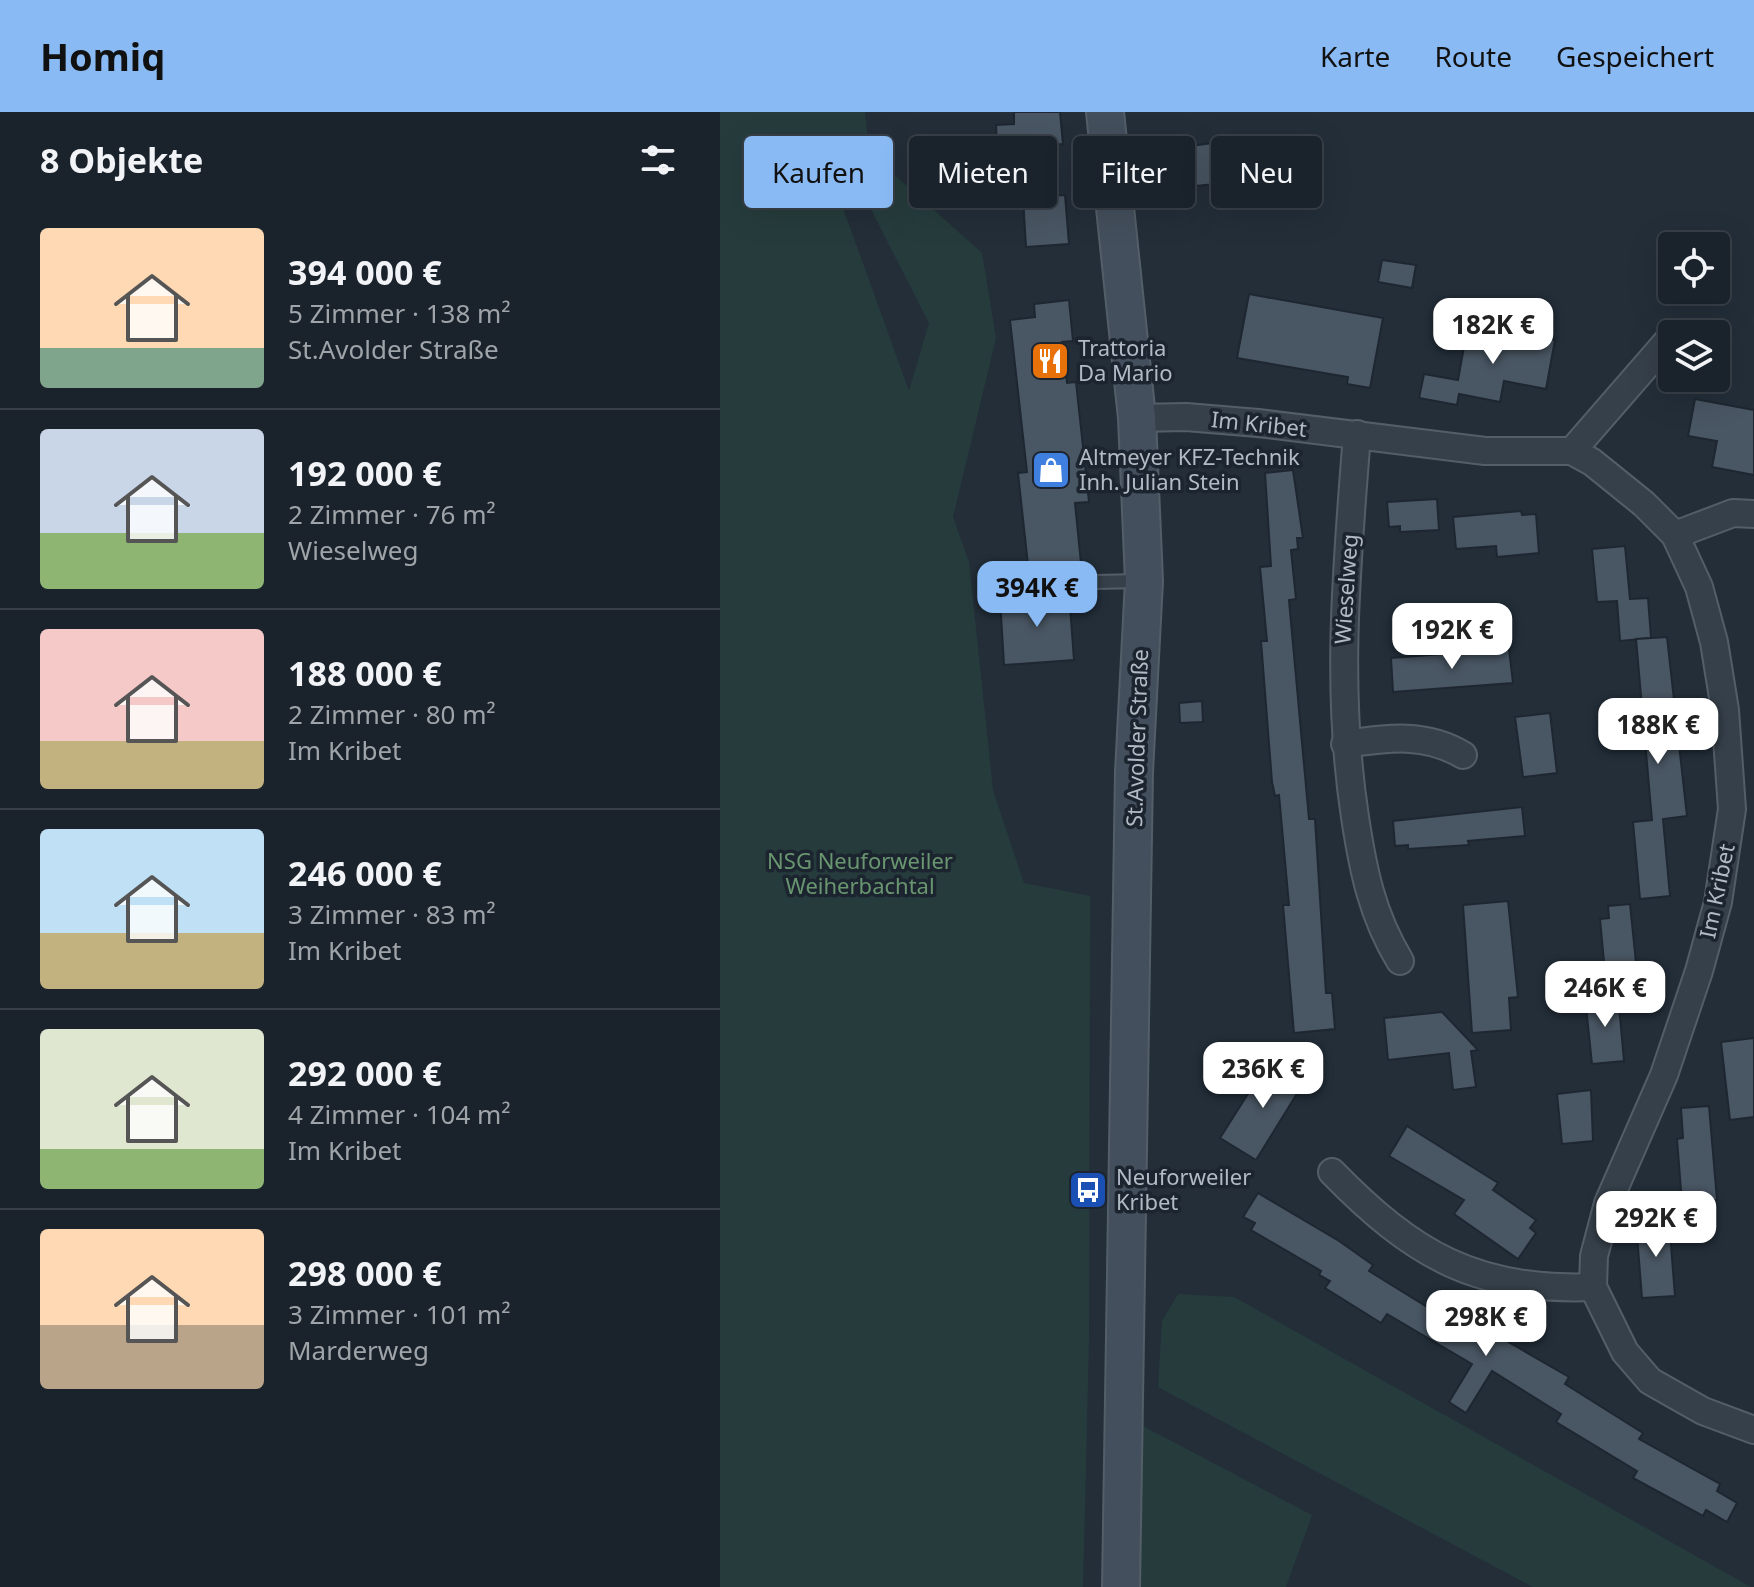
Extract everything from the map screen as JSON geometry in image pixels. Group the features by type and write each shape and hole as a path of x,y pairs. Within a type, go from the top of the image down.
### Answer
{"main road":[{"name":"St.Avolder Straße","path":"1105,112 1137,418 1144,581 1134,772 1127,1367 1121,1587"}],"street":[{"path":"1572,451 1658,352"},
{"name":"Im Kribet","path":"1137,418 1186,417 1357,434 1485,451 1572,451 1592,462 1644,504 1675,535 1699,587 1714,642 1743,809 1699,971 1664,1075 1608,1203 1594,1256 1593,1287"},
{"name":"Wieselweg","path":"1357,434 1342,639 1345,744 1365,884 1381,930 1400,961"},
{"path":"1675,535 1733,513 1754,514"},
{"path":"1345,744 1396,737 1438,743 1463,755"},
{"path":"1332,1172 1368,1209 1413,1243 1463,1270 1514,1284 1551,1289 1593,1287 1625,1352 1650,1381 1703,1411 1754,1430"}],"lane":[{"path":"1002,584 1144,581"}],"green space":[{"name":"NSG Neuforweiler Weiherbachtal","path":"720,112 865,112 867,136 744,136 744,208 843,208 909,391 929,323 870,208 893,208 893,173 909,188 909,208 932,208 982,253 996,338 953,517 969,562 993,790 1024,883 1090,896 1089,1338 1083,1587 720,1587"},
{"path":"1178,1294 1234,1297 1751,1587 1533,1587 1158,1387 1162,1321"},
{"path":"1141,1425 1312,1515 1286,1587 1139,1587"}],"building":[{"path":"1014,112 1060,112 1063,144 1057,144 1057,136 996,136 996,125 1014,124"},
{"path":"1211,143 1211,184 1195,186 1195,145"},
{"path":"1065,195 1069,244 1026,247 1024,208 1057,208 1057,196"},
{"path":"1382,260 1416,265 1412,288 1378,282"},
{"path":"1249,294 1383,318 1370,388 1347,384 1348,377 1237,358"},
{"path":"1069,300 1073,341 1062,342 1067,383 1076,382 1089,502 1075,503 1082,573 1029,574 1018,473 1027,472 1010,320 1035,317 1034,304"},
{"path":"1468,324 1555,340 1546,389 1504,381 1500,402 1459,394 1457,405 1419,398 1424,374 1458,380"},
{"path":"1695,399 1754,410 1754,475 1712,467 1717,441 1688,436"},
{"path":"1293,470 1303,538 1297,538 1298,549 1291,550 1296,599 1289,600 1309,819 1315,819 1326,993 1332,993 1335,1029 1294,1033 1283,905 1289,905 1279,795 1275,796 1272,782 1261,641 1267,641 1260,567 1271,566 1265,473"},
{"path":"1437,499 1439,530 1400,532 1400,526 1389,527 1387,502"},
{"path":"1521,511 1522,515 1536,514 1539,553 1497,557 1496,546 1456,549 1453,517"},
{"path":"1625,546 1630,599 1648,598 1651,638 1620,641 1617,601 1597,602 1592,549"},
{"path":"1031,592 1069,592 1074,660 1004,665 1000,599 1032,597"},
{"path":"1667,637 1687,816 1663,819 1670,896 1640,899 1633,822 1652,820 1636,639"},
{"path":"1509,649 1513,683 1393,692 1391,658"},
{"path":"1202,701 1203,722 1180,723 1179,703"},
{"path":"1550,713 1557,773 1523,777 1515,717"},
{"path":"1522,807 1525,836 1468,841 1469,845 1408,849 1408,845 1395,846 1393,821"},
{"path":"1508,901 1518,997 1509,998 1511,1030 1472,1033 1463,905"},
{"path":"1630,904 1639,992 1607,994 1600,919 1609,918 1608,906"},
{"path":"1618,994 1624,1061 1592,1064 1585,997"},
{"path":"1442,1012 1478,1050 1471,1051 1476,1087 1453,1090 1449,1053 1388,1060 1384,1018"},
{"path":"1754,1038 1754,1117 1730,1120 1721,1042"},
{"path":"1279,1063 1306,1079 1256,1160 1220,1138 1263,1070 1272,1075"},
{"path":"1591,1090 1593,1141 1562,1144 1557,1094"},
{"path":"1709,1106 1717,1200 1682,1203 1677,1139 1683,1138 1681,1108"},
{"path":"1407,1126 1498,1183 1493,1190 1536,1220 1530,1228 1536,1233 1518,1259 1454,1214 1464,1200 1389,1156"},
{"path":"1258,1193 1339,1241 1373,1265 1369,1271 1429,1308 1434,1299 1569,1377 1565,1384 1643,1433 1639,1439 1720,1484 1717,1491 1737,1503 1727,1522 1706,1510 1703,1516 1633,1478 1637,1471 1556,1422 1561,1414 1492,1371 1466,1413 1449,1402 1472,1364 1387,1314 1381,1323 1325,1288 1330,1281 1319,1275 1321,1271 1251,1230 1255,1223 1243,1217"},
{"path":"1669,1220 1675,1296 1642,1298 1636,1223"}],"place":[{"name":"Trattoria Da Mario","path":"1050,361"},
{"name":"Altmeyer KFZ-Technik Inh. Julian Stein","path":"1051,470"},
{"name":"Neuforweiler Kribet","path":"1088,1190"}]}
